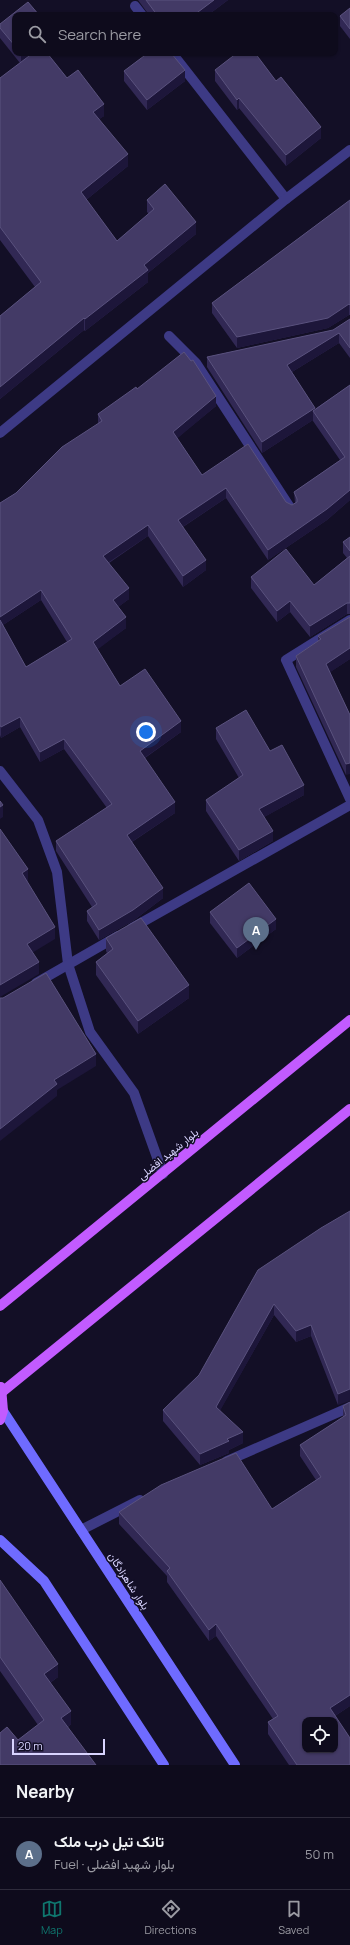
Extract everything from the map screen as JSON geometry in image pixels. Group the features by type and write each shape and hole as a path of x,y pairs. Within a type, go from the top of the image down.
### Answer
{"main road":[{"name":"بلوار شهید افضلی","path":"0,1306 350,1020"},
{"path":"1,1416 1,1388 350,1108"},
{"name":"بلوار شاهزادگان","path":"1,1416 82,1530 235,1765"},
{"path":"0,1540 44,1582 164,1765"}],"street":[{"path":"135,6 140,12"},
{"path":"174,56 286,199"},
{"path":"0,434 286,199 350,150"},
{"path":"169,336 196,363 291,509"},
{"path":"196,363 211,360"},
{"path":"350,620 286,660 350,800"},
{"path":"0,771 38,820 57,872 68,964 90,1032 134,1093 163,1174"},
{"path":"27,988 350,805"},
{"path":"215,1466 350,1407"},
{"path":"82,1530 151,1494"}],"building":[{"path":"146,0 214,0 198,12 155,12"},
{"path":"28,2 36,12 15,12"},
{"path":"350,8 350,29 340,16"},
{"path":"12,15 12,42 0,28 0,24"},
{"path":"29,56 49,56 67,78 78,70 104,104 93,112 128,154 81,192 117,241 154,209 147,200 165,184 196,222 144,265 148,270 85,319 84,318 0,387 0,316 41,282 0,227 0,78"},
{"path":"144,56 173,56 185,70 147,100 124,71"},
{"path":"233,56 257,56 276,81 281,77 321,127 286,155 239,98 237,100 215,70"},
{"path":"350,200 350,305 349,304 328,318 237,337 212,303"},
{"path":"350,319 350,348 339,333 287,365 315,408 262,442 207,357 333,330"},
{"path":"184,352 191,361 193,360 216,396 173,432 202,475 248,444 286,502 292,505 297,502 294,492 345,457 313,411 350,385 350,490 327,509 268,550 226,488 178,520 206,560 183,576 148,525 103,556 129,588 113,600 126,617 93,642 120,686 145,669 181,721 140,751 175,802 127,835 163,888 133,910 99,930 87,911 97,904 56,841 112,804 64,739 40,752 20,717 1,727 0,725 0,620 26,667 72,639 41,590 0,617 0,503 16,493 62,447 102,421 98,414 136,387 137,389"},
{"path":"350,537 350,551 343,542"},
{"path":"286,549 314,585 350,556 350,603 347,603 310,626 290,601 277,611 251,577"},
{"path":"350,617 350,648 326,664 350,715 350,763 346,764 296,656 321,639 318,636"},
{"path":"246,710 270,751 282,745 304,785 259,809 273,831 239,850 206,800 243,775 216,728"},
{"path":"0,829 28,869 22,873 55,927 27,944 39,962 0,985"},
{"path":"249,883 276,919 237,948 210,912"},
{"path":"141,918 189,985 138,1021 96,962 113,949 106,938"},
{"path":"46,973 96,1054 54,1080 57,1084 0,1129 0,998 3,998"},
{"path":"350,1211 350,1389 338,1394 311,1325 296,1331 274,1304 216,1407 243,1432 227,1439 229,1441 200,1454 163,1410 199,1375 258,1270 321,1228"},
{"path":"350,1402 350,1695 330,1708 336,1717 302,1717 302,1753 338,1753 338,1720 350,1738 350,1765 297,1765 268,1722 278,1716 216,1624 209,1630 167,1571 170,1568 119,1512 161,1485 236,1453 272,1509 321,1477 300,1445 346,1415 343,1406"},
{"path":"0,1580 58,1664 44,1674 71,1711 61,1718 96,1765 0,1765 0,1733 7,1727 18,1740 44,1720 0,1657"}],"place":[{"name":"تانک تیل درب ملک","path":"256,950"}]}
